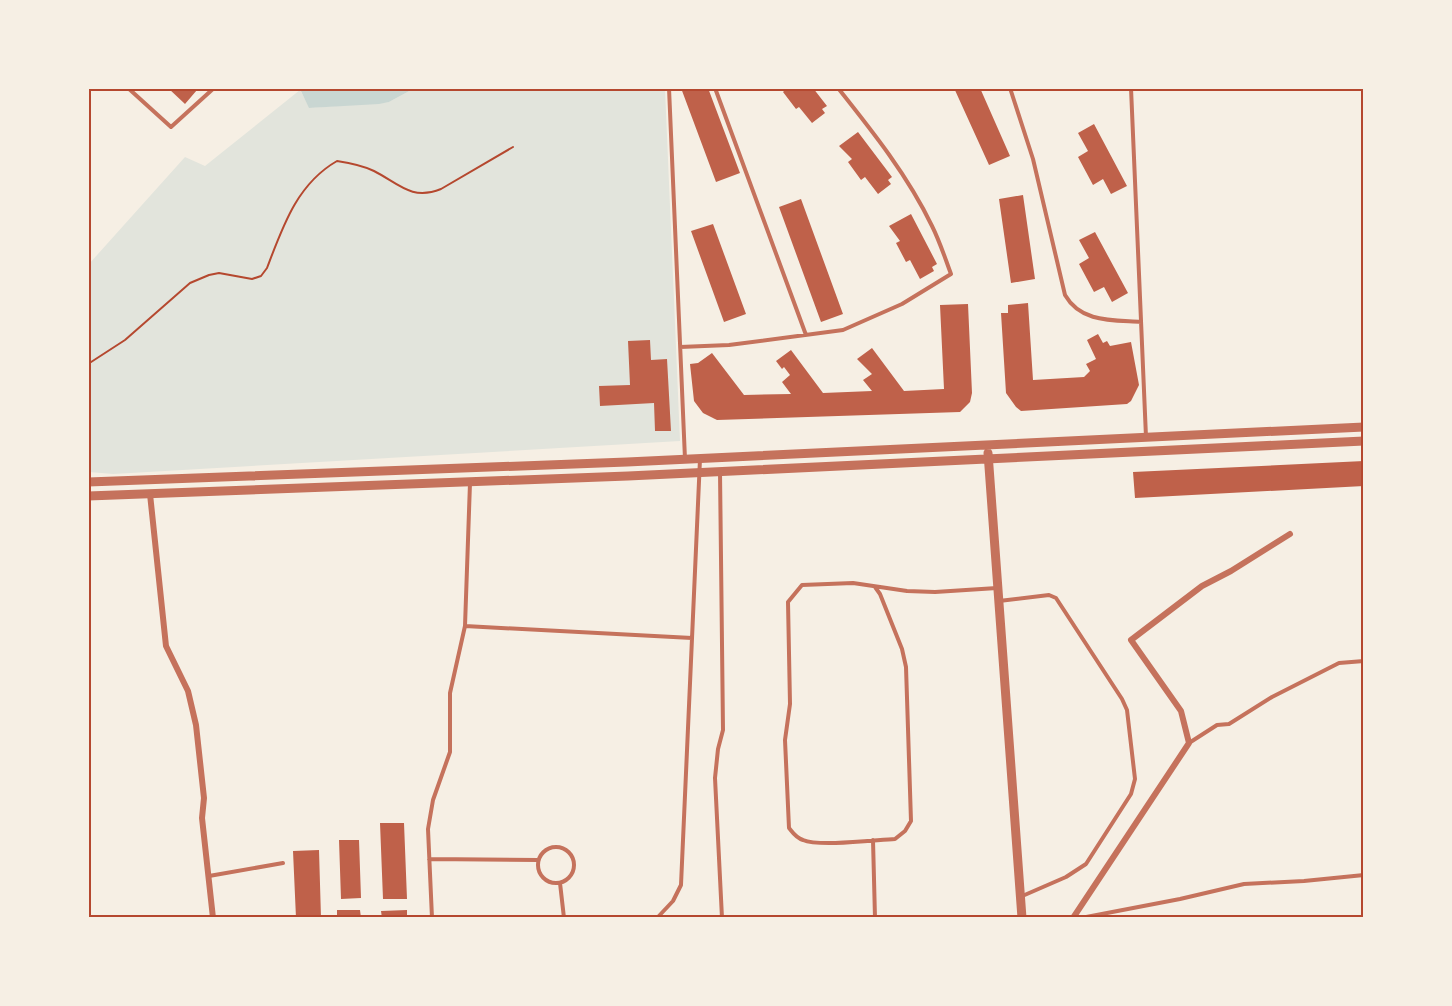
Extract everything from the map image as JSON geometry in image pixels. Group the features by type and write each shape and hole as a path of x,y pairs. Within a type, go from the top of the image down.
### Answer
{"street":[{"path":"88,482 685,459 1364,427"},
{"path":"88,496 470,482 1364,441"},
{"path":"987,445 1022,918"},
{"path":"150,494 165,646 182,675 196,724 204,798 202,818 213,918"},
{"path":"1073,918 1189,743 1181,711 1131,640 1202,586 1231,571 1290,534"}],"lane":[{"path":"128,88 171,127 214,89"},
{"path":"669,88 685,459"},
{"path":"715,88 806,335"},
{"path":"680,347 729,345 843,330 922,294 951,274 933,228 903,174 838,88"},
{"path":"1010,88 1033,159 1065,295 1078,311 1093,318 1141,322"},
{"path":"1131,88 1146,437"},
{"path":"657,918 672,901 681,885 700,458"},
{"path":"720,471 723,730 718,749 715,778 722,918"},
{"path":"432,918 429,814 450,752 450,693 465,626 470,482"},
{"path":"875,587 902,649 906,668 911,821 905,831 895,838 819,843 804,841 794,836 789,828 785,740 790,704 788,602 791,596 802,585 853,583 935,592 998,588"},
{"path":"999,601 1048,595 1056,598 1127,710 1135,779 1131,794 1086,864 1066,877 1020,897"},
{"path":"465,626 692,638"},
{"path":"1189,743 1218,725 1229,724 1272,697 1339,663 1364,661"},
{"path":"873,840 875,918"},
{"path":"554,847 563,849 571,855 573,870 569,878 554,884 544,880 538,870 538,860 544,851 554,847"},
{"path":"429,859 538,860"},
{"path":"209,876 283,863"},
{"path":"1081,918 1244,884 1364,875"},
{"path":"560,883 564,918"}],"path":[{"path":"88,364 125,340 182,288 198,278 219,273 252,279 261,276 267,268 294,202 316,175 337,160 372,170 406,190 428,193 441,189 513,147"}],"shaded area":[{"path":"300,89 413,89 389,102 379,104 309,108"},
{"path":"413,89 665,89 680,441 113,474 89,472 89,264 185,157 205,166 300,90 310,108 389,102"}],"building":[{"path":"168,88 195,88 197,90 185,104"},
{"path":"681,88 708,88 740,173 716,182"},
{"path":"787,88 813,88 827,106 822,109 825,113 812,123 799,107 796,109 783,92"},
{"path":"954,88 980,88 1010,156 989,165"},
{"path":"1094,124 1127,186 1111,194 1103,179 1093,185 1078,157 1088,151 1078,133"},
{"path":"858,132 892,177 888,180 891,184 878,194 865,177 861,180 848,162 852,159 839,146"},
{"path":"1023,195 1035,279 1011,283 999,199"},
{"path":"801,199 843,314 821,322 779,207"},
{"path":"911,214 937,264 932,267 934,271 920,279 910,260 906,262 896,243 900,241 889,226"},
{"path":"713,224 746,314 724,322 691,231"},
{"path":"1095,232 1128,293 1112,302 1104,287 1094,292 1079,264 1089,258 1079,240"},
{"path":"1028,303 1033,380 1084,377 1090,371 1086,364 1096,359 1087,340 1098,334 1103,343 1107,341 1110,346 1131,342 1139,385 1131,401 1127,404 1021,411 1016,407 1006,393 1001,313 1008,313 1008,305"},
{"path":"968,304 972,393 970,402 960,412 717,420 703,413 694,401 690,364 698,363 712,353 744,395 791,394 782,382 790,375 776,361 791,350 823,393 872,391 863,380 872,374 857,359 872,348 904,391 944,389 940,305"},
{"path":"650,340 651,360 667,359 671,431 655,431 654,403 600,406 599,386 630,385 628,341"},
{"path":"1364,461 1364,486 1135,498 1133,472"},
{"path":"380,823 404,823 407,899 383,899"},
{"path":"339,840 359,840 361,898 341,899"},
{"path":"319,850 321,918 296,918 293,851"},
{"path":"337,910 360,910 361,918 337,918"},
{"path":"407,910 407,918 382,918 381,911"}]}
